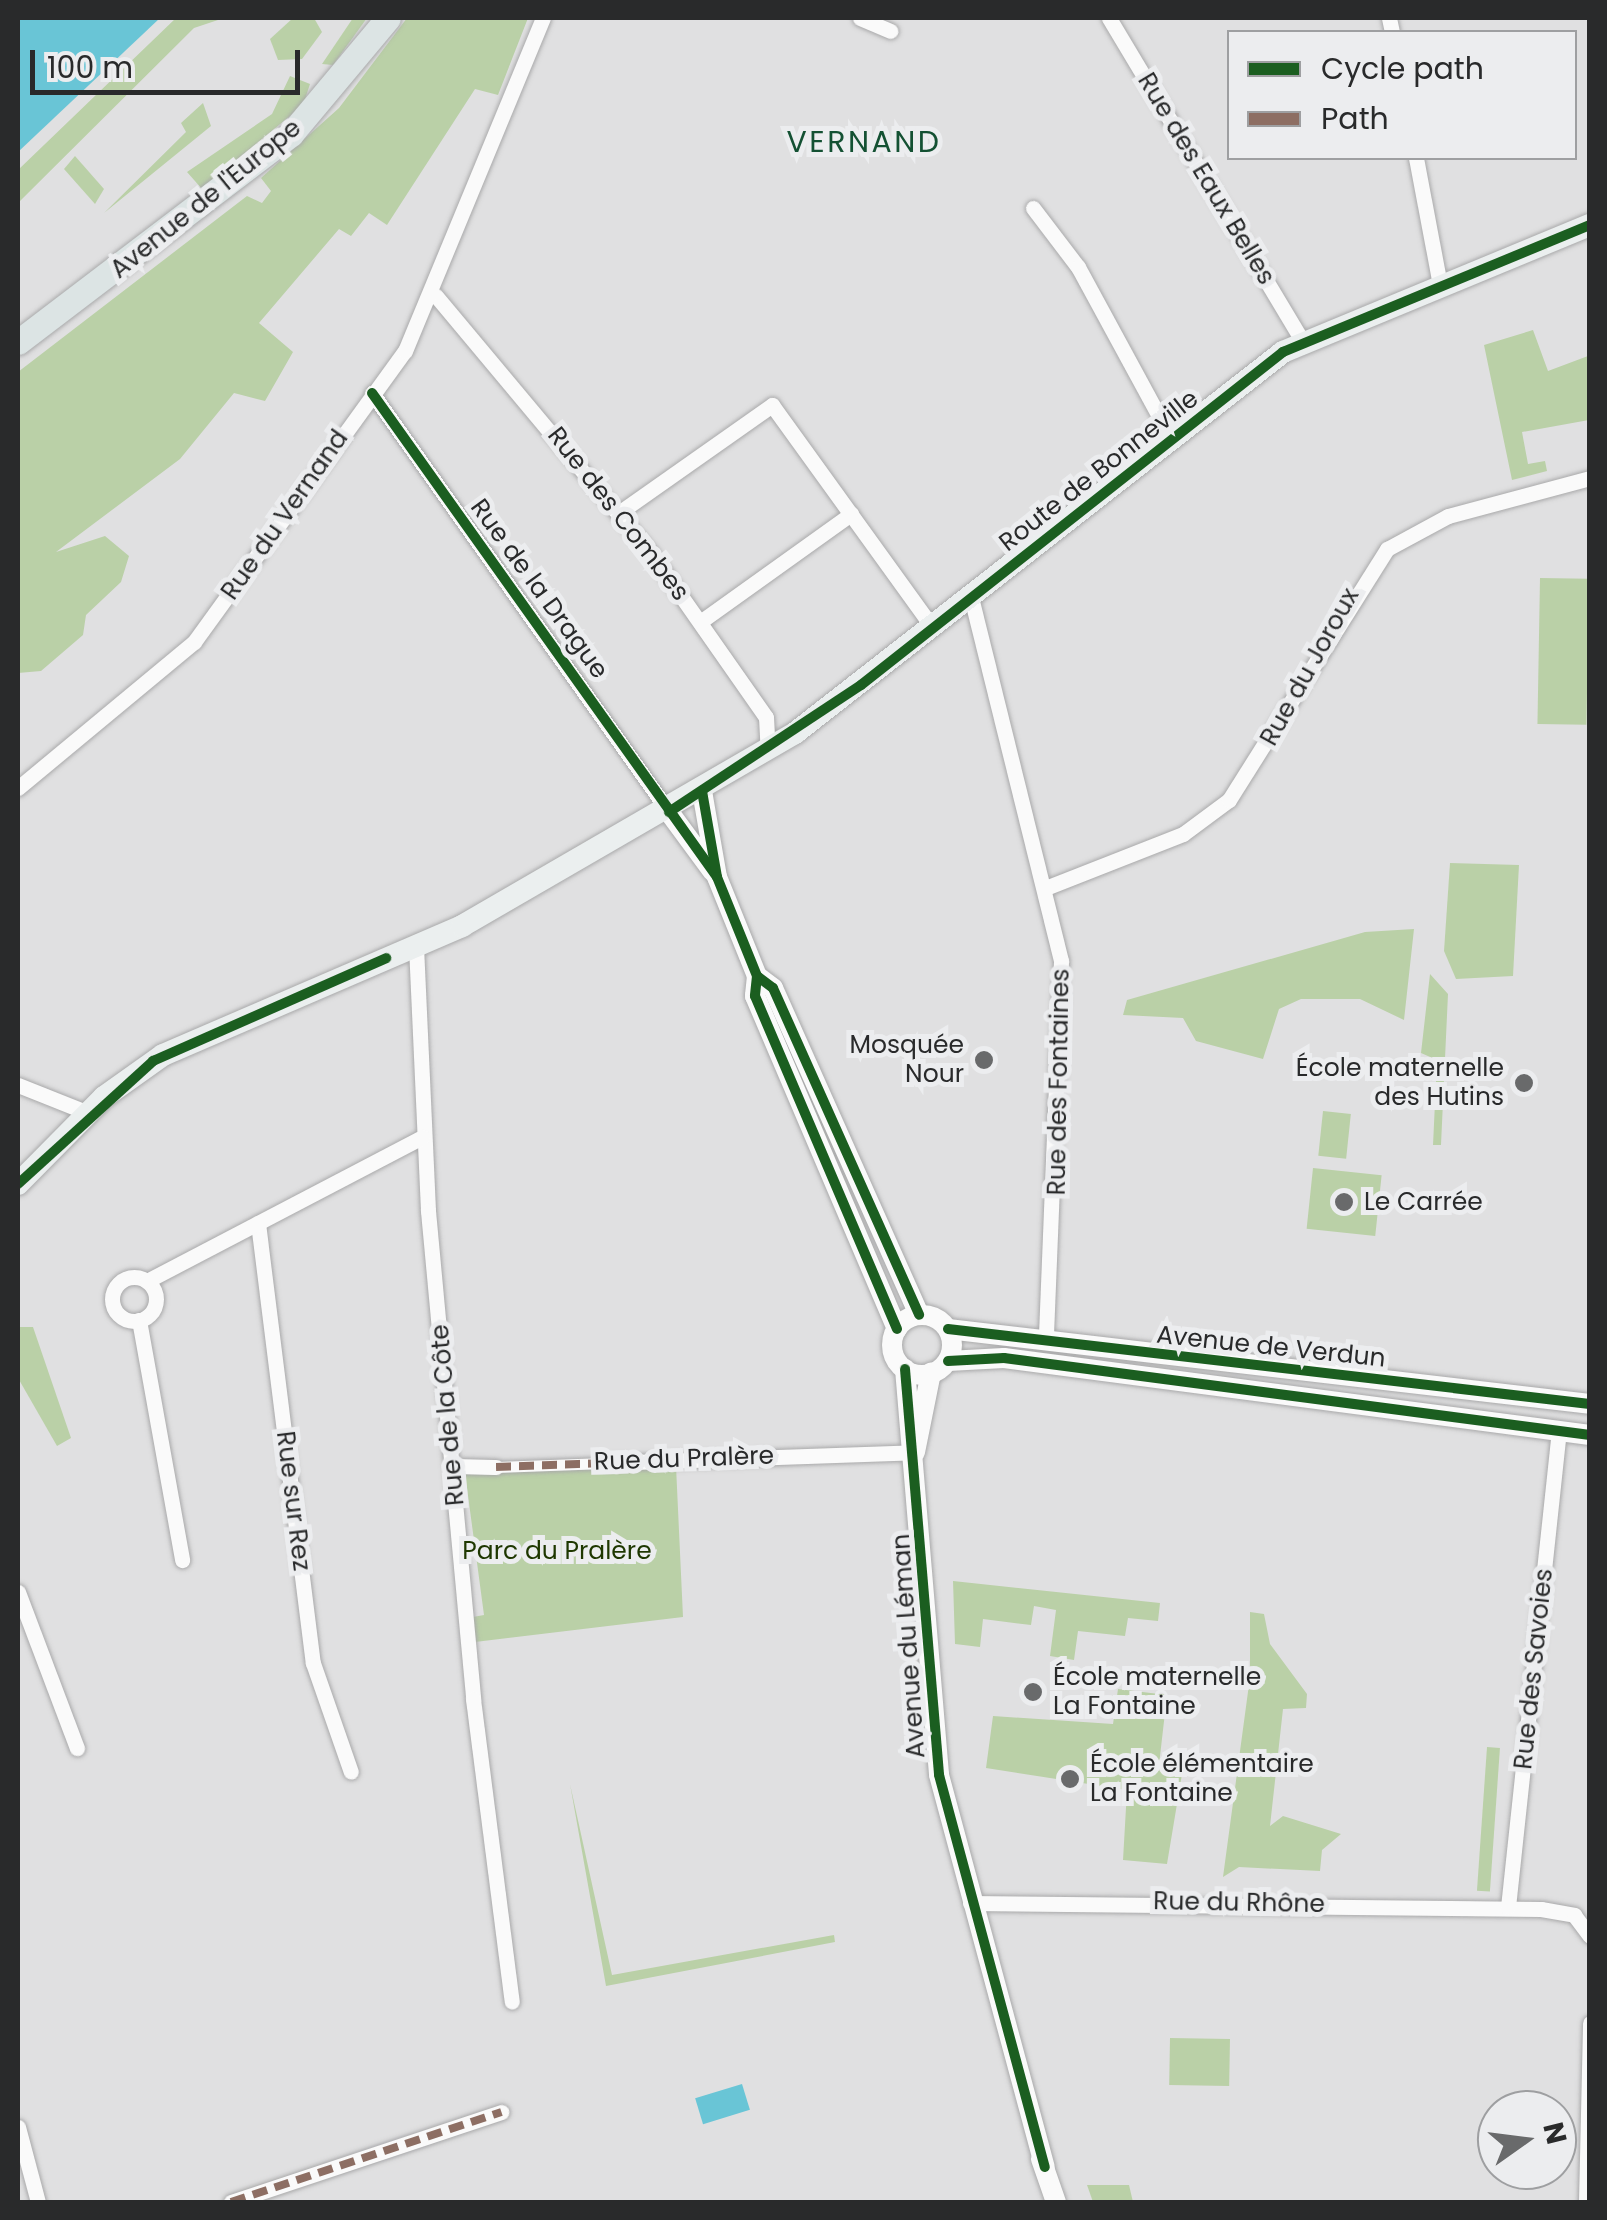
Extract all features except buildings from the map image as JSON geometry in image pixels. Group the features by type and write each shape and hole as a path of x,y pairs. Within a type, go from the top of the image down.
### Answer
{"main road":[{"name":"Avenue de l'Europe","path":"18,342 50,324 291,134 388,18"},
{"name":"Route de Bonneville","path":"18,1184 86,1112 221,1024 416,946 669,812 768,750 1302,340 1590,225"},
{"name":"Avenue de l'Europe","path":"18,359 50,324"}],"street":[{"name":"Rue du Vernand","path":"18,788 194,642 372,393 436,296 543,18"},
{"path":"860,18 890,32"},
{"name":"Rue des Eaux Belles","path":"1109,18 1302,340"},
{"path":"1416,160 1440,285"},
{"path":"1033,208 1078,266 1171,438"},
{"name":"Rue des Combes","path":"436,296 620,512 766,717 768,750"},
{"name":"Rue de la Drague","path":"372,393 669,812"},
{"path":"620,512 772,405 932,627"},
{"name":"Rue du Joroux","path":"1048,887 1182,834 1229,800 1387,549 1448,516 1590,478"},
{"path":"700,622 851,514"},
{"name":"Rue des Fontaines","path":"971,597 1048,887 1062,999 1046,1339"},
{"path":"702,791 717,877 757,976 755,996 897,1329 894,1351 906,1369 940,1367 948,1329 919,1315 773,988 757,976"},
{"path":"669,812 717,877"},
{"name":"Rue de la Côte","path":"416,946 423,1137 453,1466 512,2002"},
{"path":"18,1085 86,1112"},
{"path":"139,1320 118,1314 113,1294 126,1278 147,1281 423,1137"},
{"name":"Rue sur Rez","path":"258,1223 314,1663 351,1772"},
{"path":"139,1320 156,1304 147,1281"},
{"path":"897,1329 919,1315"},
{"path":"139,1320 182,1560"},
{"name":"Avenue de Verdun","path":"948,1329 1590,1404"},
{"name":"Avenue de Verdun","path":"940,1367 1011,1358 1590,1436"},
{"name":"Avenue du Léman","path":"916,1452 940,1367"},
{"name":"Avenue du Léman","path":"906,1369 916,1452 931,1714 972,1910 1056,2202"},
{"name":"Rue des Savoies","path":"1508,1907 1559,1432"},
{"name":"Rue du Pralère","path":"453,1466 916,1452"},
{"path":"18,1592 77,1748"},
{"name":"Rue du Rhône","path":"972,1910 1508,1907 1568,1913 1590,1936"},
{"path":"1586,2202 1590,2023"},
{"path":"231,2202 501,2112"},
{"path":"18,2127 38,2202"}],"green space":[{"path":"176,18 224,18 194,28 18,203 18,170"},
{"path":"293,18 314,18 322,32 302,59 278,60 270,39"},
{"path":"353,18 367,18 333,65 322,64"},
{"path":"407,18 528,18 498,95 475,89 387,225 369,213 351,236 339,229 259,323 293,352 265,401 234,393 180,459 56,552 105,536 129,556 121,582 86,615 83,635 41,671 18,673 18,372 247,196 262,203 271,191 261,178 339,108"},
{"path":"290,76 310,84 303,105 202,189 187,172 272,114"},
{"path":"203,103 211,126 104,213 186,132 181,123"},
{"path":"75,156 104,189 95,204 64,169"},
{"path":"1533,330 1548,371 1588,356 1589,347 1589,420 1522,432 1528,464 1545,461 1547,471 1512,480 1484,345"},
{"path":"1540,578 1589,579 1586,725 1537,724"},
{"path":"1450,863 1519,865 1513,976 1456,979 1444,951"},
{"path":"1414,929 1404,1020 1360,999 1301,999 1279,1009 1263,1059 1196,1041 1183,1018 1123,1015 1127,1000 1365,932"},
{"path":"1430,974 1448,994 1441,1145 1433,1145 1437,1060 1421,1053"},
{"path":"1323,1111 1351,1114 1346,1159 1318,1156"},
{"name":"Le Carrée","path":"1313,1168 1382,1175 1375,1236 1307,1229"},
{"path":"18,1327 33,1327 71,1438 57,1446 18,1378"},
{"name":"Parc du Pralère","path":"676,1466 683,1617 475,1642 473,1617 484,1615 465,1473"},
{"path":"953,1581 1160,1603 1158,1621 1128,1618 1125,1636 1078,1631 1074,1660 1050,1656 1056,1610 1034,1606 1031,1625 983,1619 980,1647 955,1644"},
{"path":"1250,1612 1264,1614 1270,1644 1307,1694 1306,1708 1283,1709 1270,1826 1283,1816 1341,1834 1322,1850 1320,1871 1239,1867 1223,1877 1250,1677"},
{"path":"1118,1689 1167,1695 1159,1765 1183,1768 1167,1864 1123,1860 1127,1790 986,1768 993,1716 1113,1724"},
{"path":"1487,1747 1500,1748 1490,1892 1477,1891"},
{"path":"570,1784 612,1975 834,1935 835,1942 606,1986"},
{"path":"1170,2038 1230,2039 1229,2086 1169,2085"},
{"path":"1087,2185 1129,2185 1133,2202 1093,2202"}],"water":[{"path":"18,18 160,18 18,152"},
{"path":"742,2084 750,2110 703,2124 695,2098"}],"marked path":[{"path":"496,1467 605,1463"},
{"path":"231,2202 501,2112"}],"cycle path":[{"path":"669,812 861,685 1283,352 1590,225"},
{"path":"372,393 717,877"},
{"path":"702,791 717,877 757,976 773,988 919,1315"},
{"path":"18,1184 153,1061 386,958"},
{"path":"757,976 755,996 897,1329"},
{"path":"948,1329 1590,1404"},
{"path":"948,1361 1004,1358 1590,1435"},
{"path":"905,1369 939,1775 1045,2167"}],"place":[{"name":"Mosquée Nour","path":"984,1060"},
{"name":"École maternelle des Hutins","path":"1524,1083"},
{"name":"Le Carrée","path":"1344,1202"},
{"name":"École maternelle La Fontaine","path":"1033,1692"},
{"name":"École élémentaire La Fontaine","path":"1070,1779"}],"district":[{"name":"VERNAND","path":"864,142"}]}
